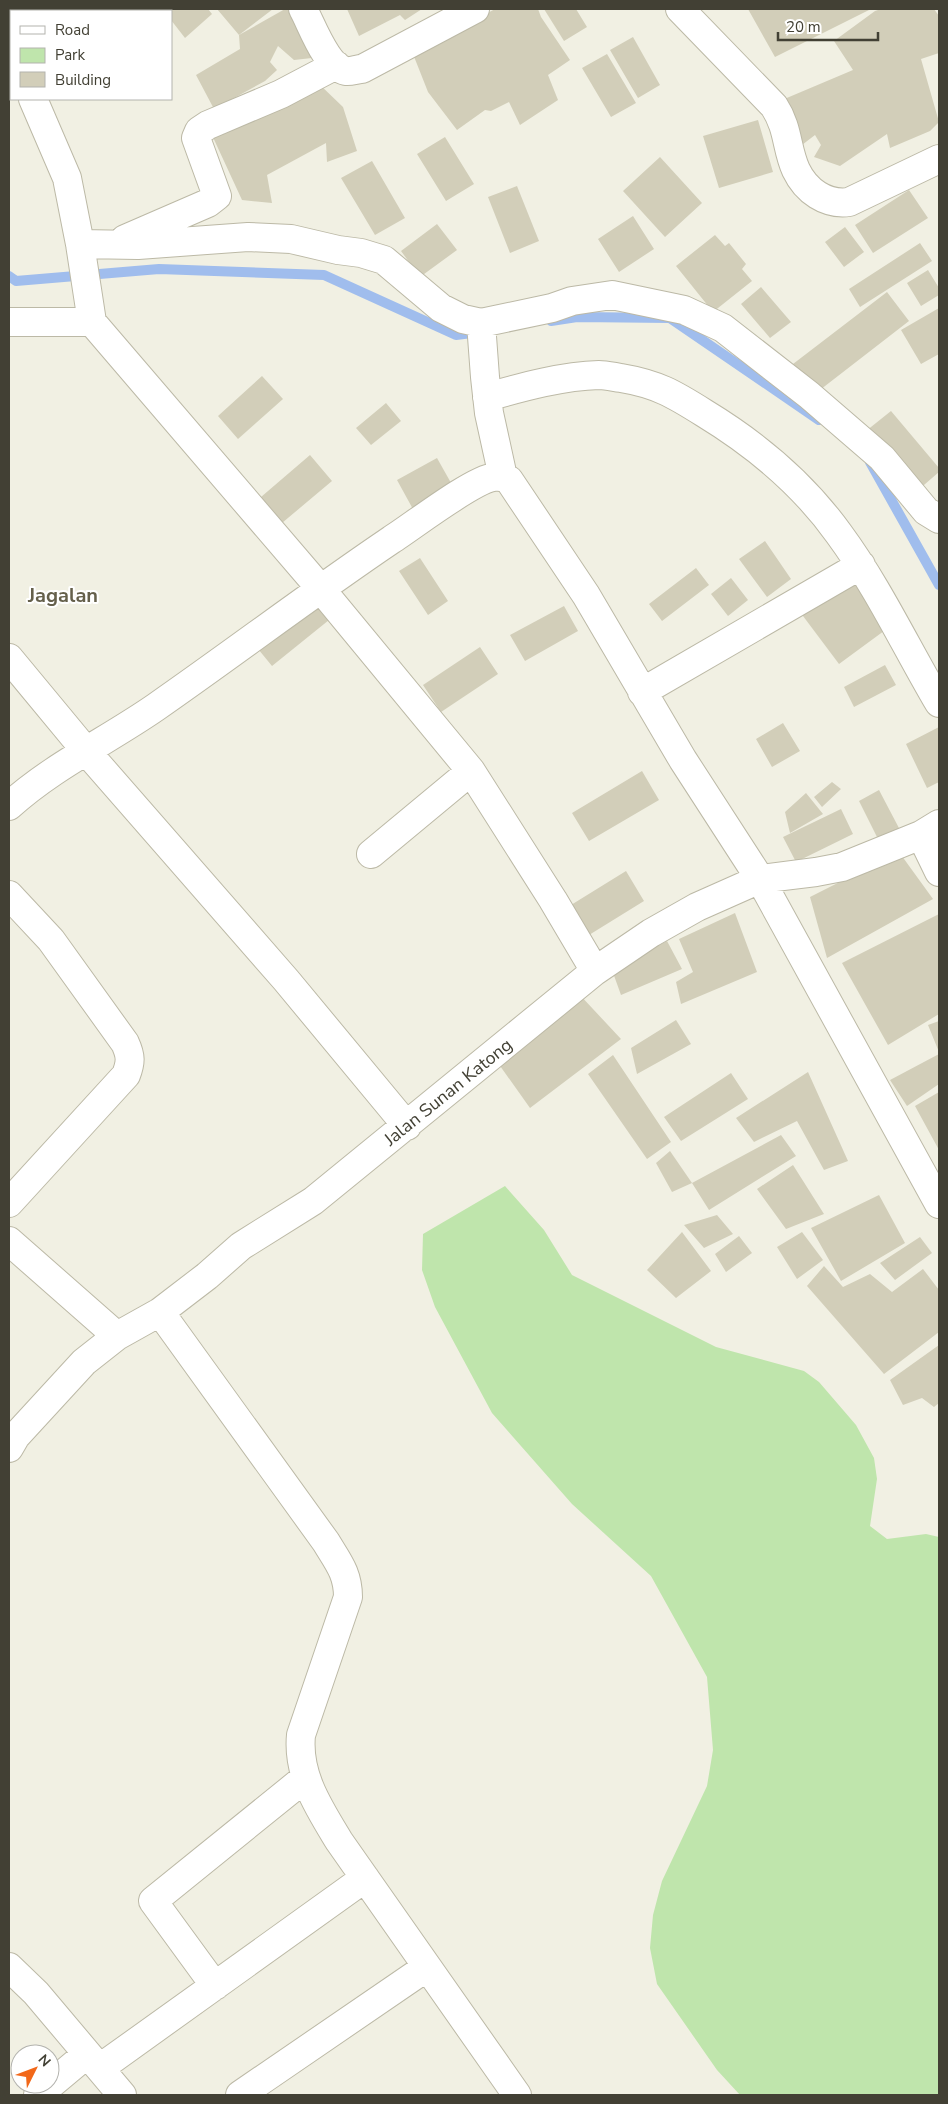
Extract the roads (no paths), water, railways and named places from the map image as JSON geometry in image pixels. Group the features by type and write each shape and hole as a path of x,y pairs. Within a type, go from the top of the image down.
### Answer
{"street":[{"path":"304,9 327,56 336,66 346,71 362,69 475,9"},
{"path":"680,9 774,106 783,119 796,169 806,184 820,198 836,204 849,202 939,159"},
{"path":"112,245 208,203 218,196 196,138 199,132 208,125 281,94 336,66"},
{"path":"33,100 67,178 91,314 234,489 320,588 471,771 553,900 595,971"},
{"path":"81,249 112,245 138,245 248,237 291,239 338,250 361,253 384,260 441,308 482,327 572,301 612,295 684,310 723,328 809,395 882,458 926,511 939,519"},
{"path":"9,322 91,314"},
{"path":"482,327 486,387 502,477"},
{"path":"486,387 600,375 647,382 677,395 718,421 762,454 792,481 838,532 861,565 939,703"},
{"path":"9,806 30,787 155,708 320,588 477,484 493,477 502,477 509,480 586,595 682,760 760,879 939,1204"},
{"path":"642,692 861,565"},
{"path":"9,658 86,751 286,980 406,1126"},
{"path":"371,854 471,771"},
{"path":"930,830 939,872"},
{"name":"Jalan Sunan Katong","path":"9,1448 16,1436 84,1362 117,1336 160,1312 207,1276 241,1246 313,1201 595,971 650,933 697,907 760,879 842,867 930,830"},
{"path":"9,895 51,940 125,1043 131,1055 131,1062 126,1075 9,1204"},
{"path":"9,1241 117,1336"},
{"path":"160,1312 326,1542 343,1569 348,1582 348,1597 301,1735 300,1748 305,1778 318,1806 339,1841 517,2095"},
{"path":"215,1986 152,1901 305,1778"},
{"path":"38,2095 215,1986 365,1878"},
{"path":"9,1967 36,1993 122,2095"},
{"path":"240,2095 427,1967"}],"waterway":[{"path":"9,276 16,281 159,269 324,275 456,335 480,332"},
{"path":"551,321 577,317 670,318 819,420"},
{"path":"870,462 939,585"}],"district":[{"name":"Jagalan","path":"63,595"}]}
